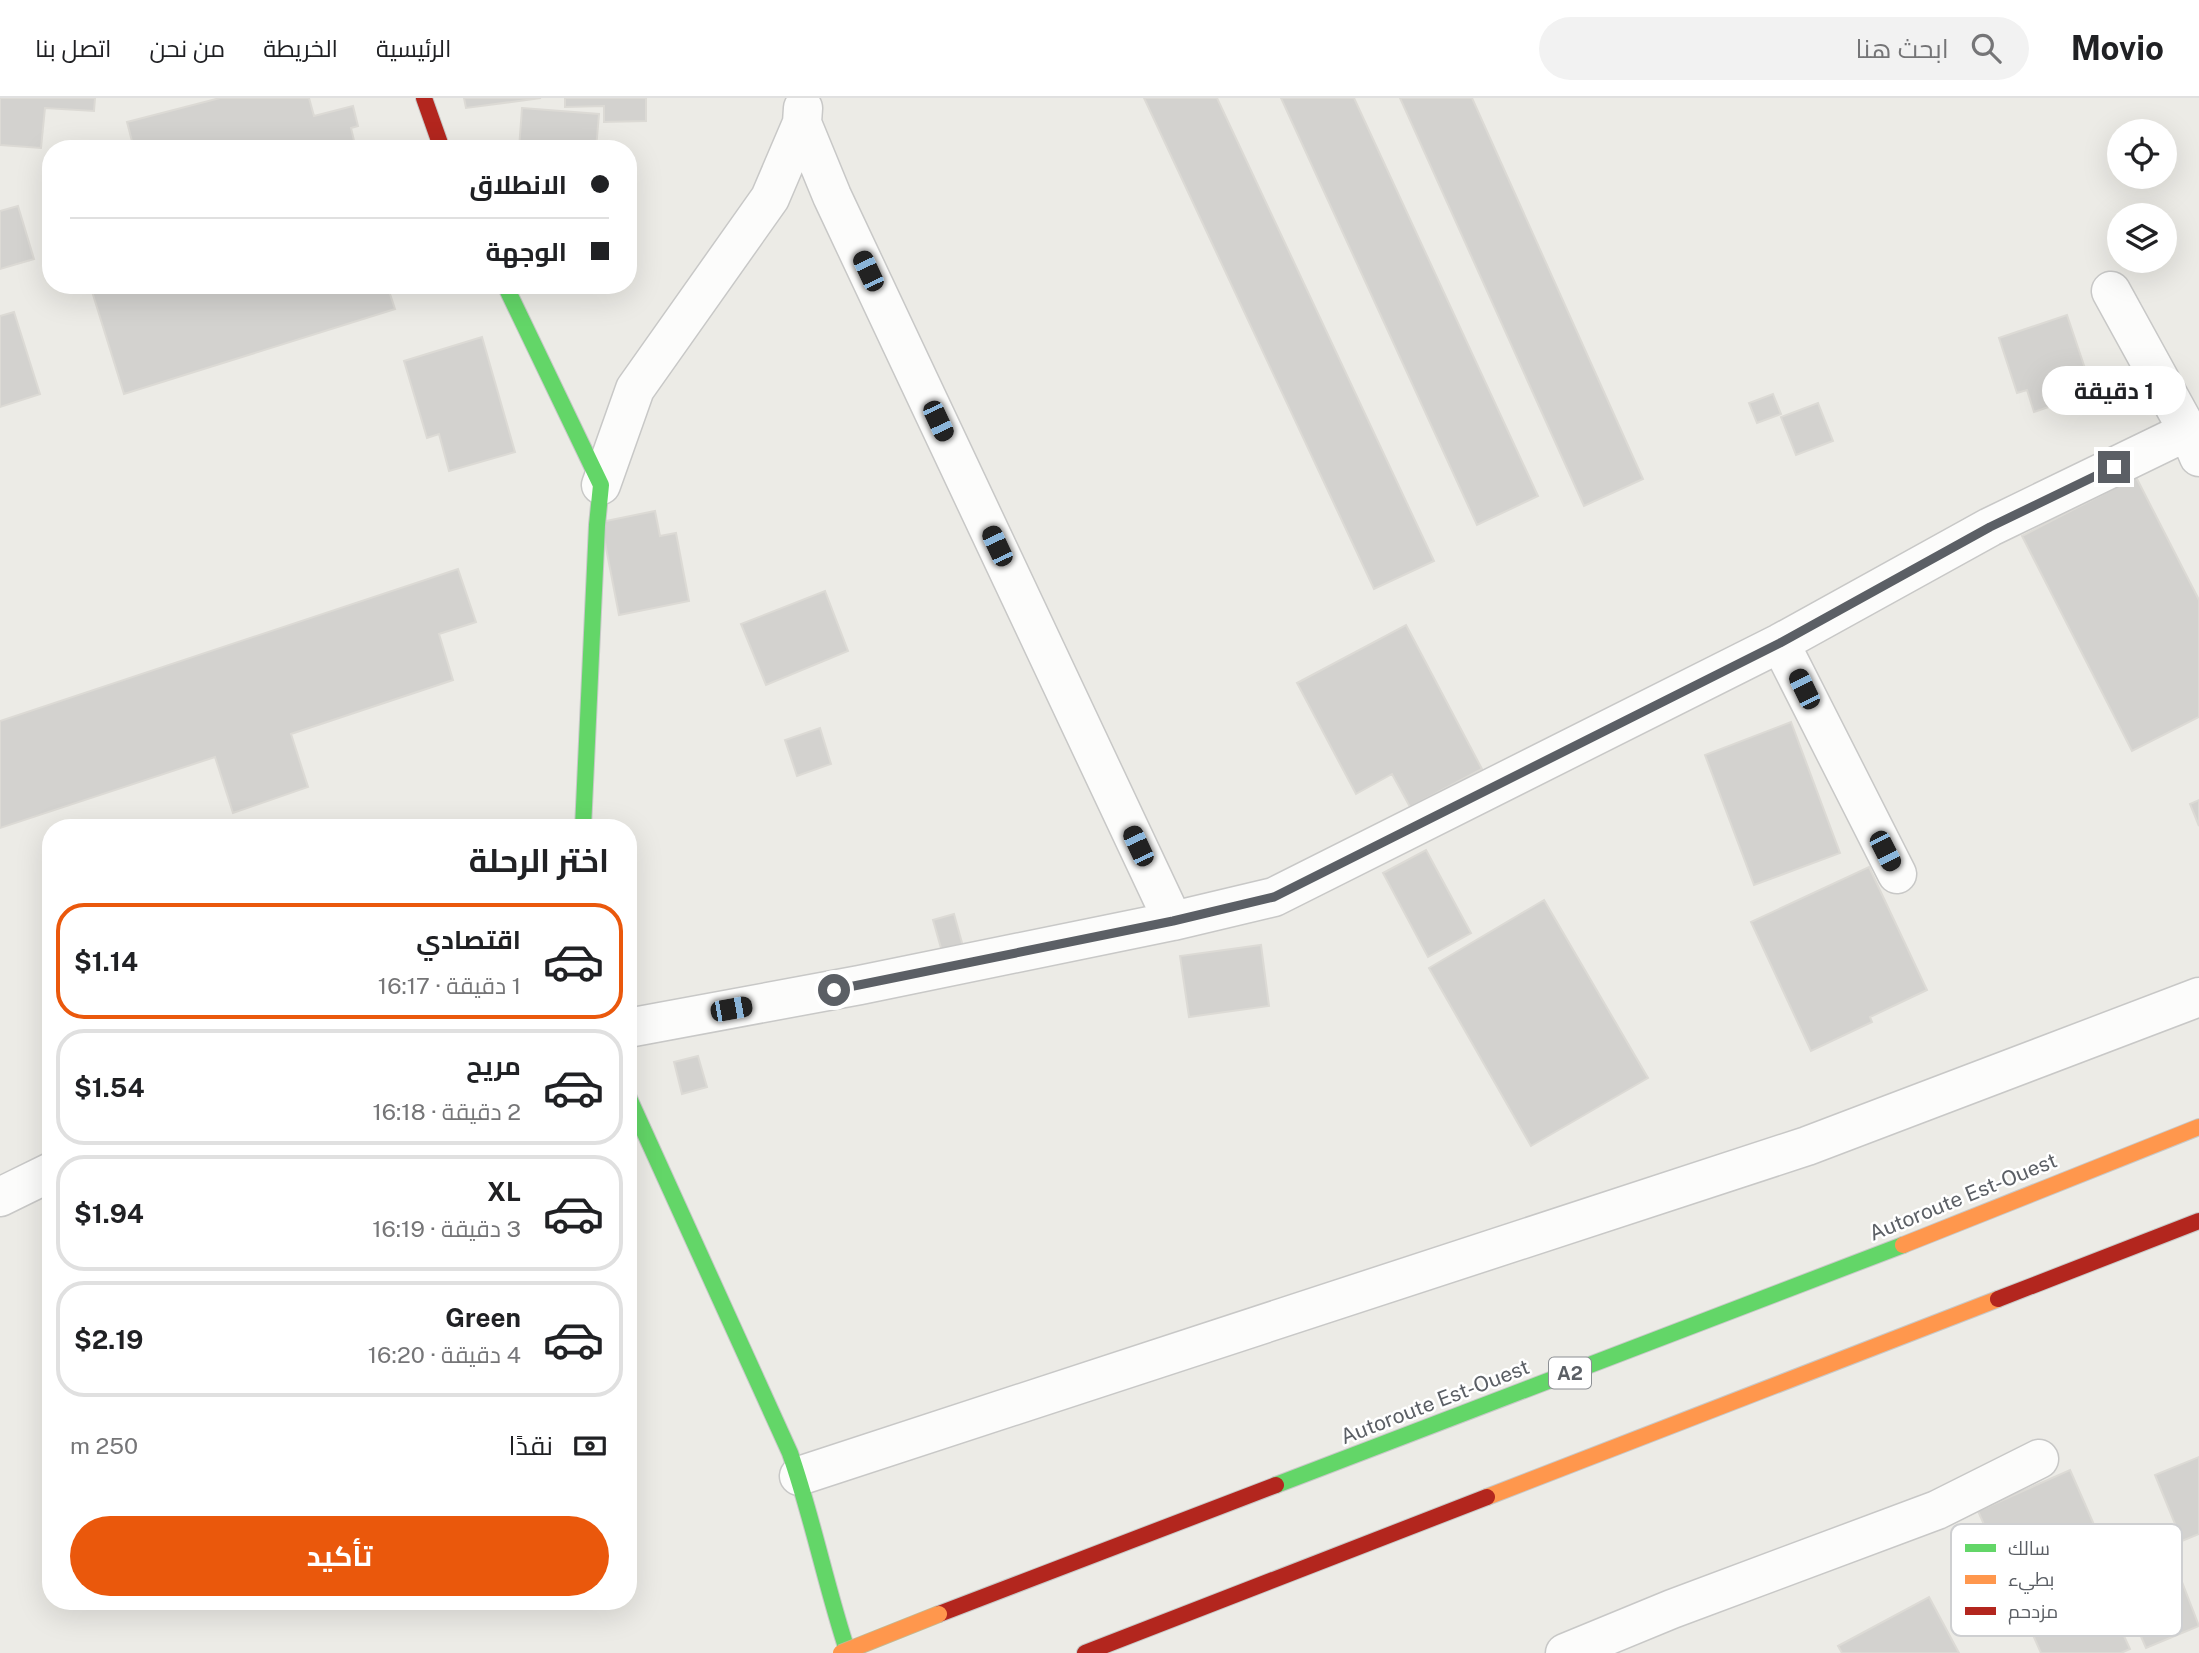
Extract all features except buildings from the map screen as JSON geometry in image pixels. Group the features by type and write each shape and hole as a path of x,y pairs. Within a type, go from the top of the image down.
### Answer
{"main road":[{"path":"424,98 439,140"},
{"path":"509,294 601,485 583,819"},
{"path":"637,1116 799,1476 839,1630 848,1653"},
{"name":"Autoroute Est-Ouest","path":"841,1653 1419,1429 1649,1345 2199,1127"},
{"path":"1085,1653 2199,1221"}],"street":[{"path":"601,485 635,389 770,198 803,110"},
{"path":"803,110 832,196 1173,921"},
{"path":"637,1026 860,985 1173,921 1274,897 1780,643 1990,527 2194,444 2111,290"},
{"path":"1780,643 1897,874"},
{"path":"799,1476 1807,1146 2199,997"},
{"path":"0,1197 42,1176"},
{"path":"1565,1653 1672,1609 1937,1510 2039,1459"}],"traffic: fast":[{"path":"509,294 601,485 583,819"},
{"path":"637,1116 790,1453 848,1653"},
{"path":"1276,1485 1903,1245"}],"traffic: slow":[{"path":"1903,1245 2199,1127"},
{"path":"1487,1497 1998,1299"},
{"path":"841,1653 939,1614"}],"traffic: jam":[{"path":"424,98 439,140"},
{"path":"1998,1299 2199,1221"},
{"path":"939,1614 1276,1485"},
{"path":"1085,1653 1487,1497"}],"route":[{"path":"834,990 1173,921 1274,897 1780,643 1990,527 2114,467"}]}
